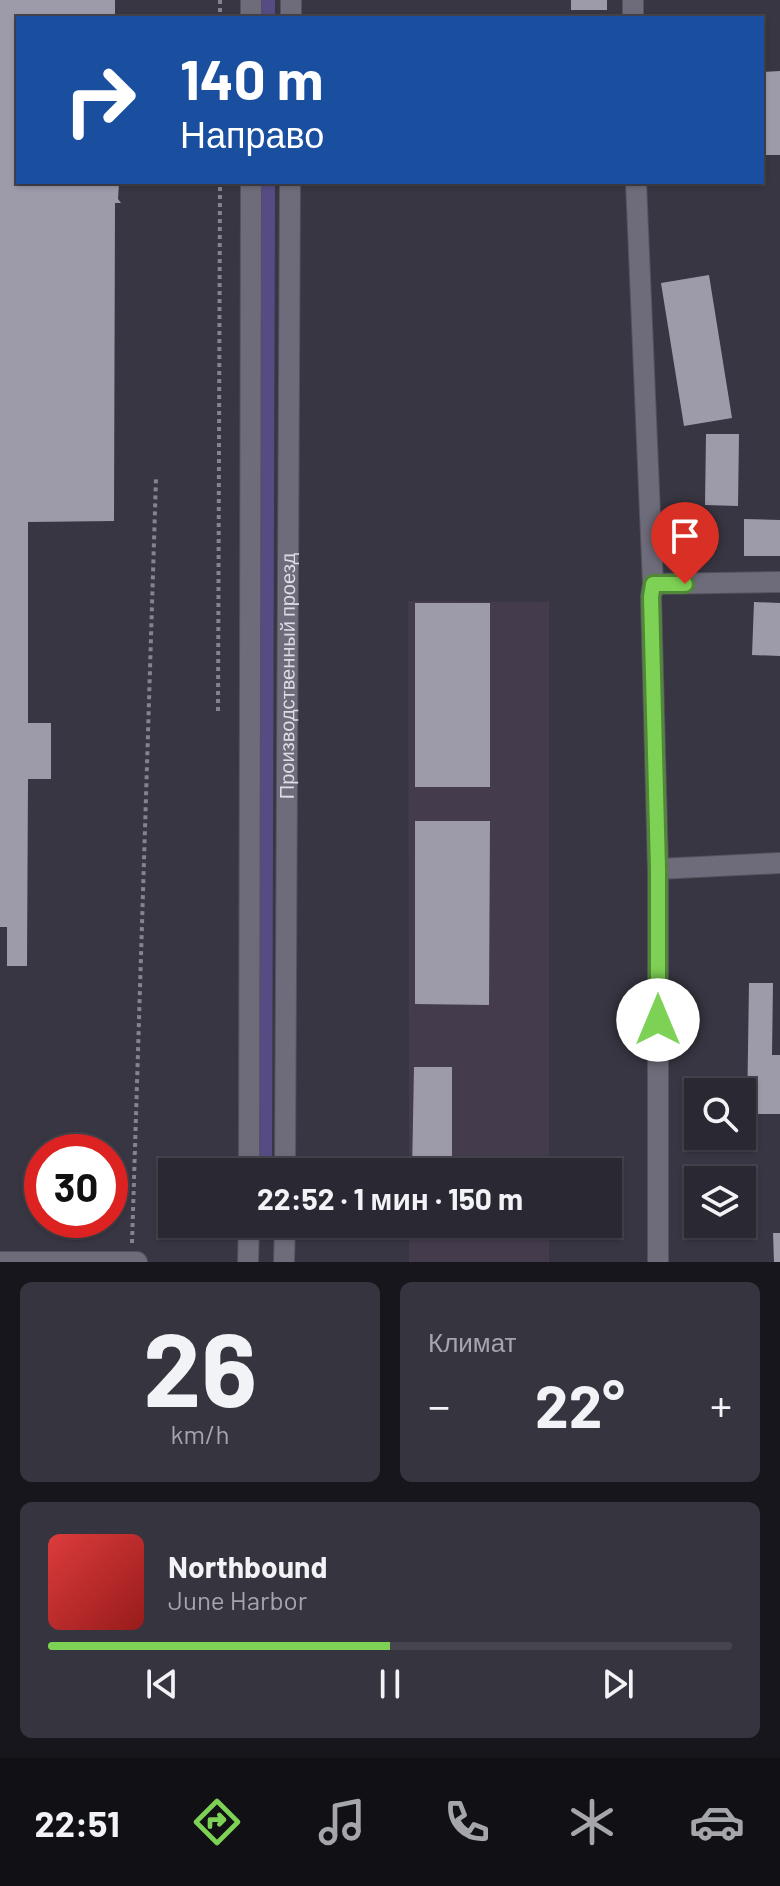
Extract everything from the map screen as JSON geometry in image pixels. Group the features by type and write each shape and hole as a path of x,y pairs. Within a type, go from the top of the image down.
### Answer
{"street":[{"name":"Производственный проезд","path":"249,1158 251,184"},
{"name":"Производственный проезд","path":"285,1158 290,184"},
{"path":"636,184 653,584 658,869 658,1262"},
{"path":"653,584 780,582"},
{"path":"658,869 780,863"},
{"path":"248,1262 249,1238"},
{"path":"284,1262 285,1238"},
{"path":"0,1248 26,1262"},
{"path":"0,1262 134,1262"}],"path":[{"path":"218,711 220,184"},
{"path":"134,1262 156,478"}],"shaded area":[{"path":"260,0 275,0 275,16 260,16"},
{"path":"259,184 275,184 272,1158 256,1158"},
{"path":"408,601 549,602 549,1158 409,1158"},
{"path":"409,1238 549,1238 549,1262 409,1262"}],"building":[{"path":"0,0 115,0 115,16 16,16 16,184 119,184 118,199 121,203 115,203 114,521 28,522 28,723 51,723 51,779 28,779 27,966 7,966 7,927 0,927"},
{"path":"571,0 607,0 607,10 571,10"},
{"path":"780,71 780,155 764,155 764,72"},
{"path":"709,275 732,418 684,426 661,283"},
{"path":"706,434 739,434 738,506 705,505"},
{"path":"744,519 780,520 780,556 744,556"},
{"path":"754,602 780,603 780,656 752,655"},
{"path":"415,603 490,603 490,787 415,787"},
{"path":"415,821 490,821 489,1005 415,1004"},
{"path":"749,983 773,983 772,1055 780,1055 780,1114 756,1114 756,1078 748,1078"},
{"path":"414,1067 452,1067 452,1158 412,1158"},
{"path":"773,1233 780,1233 780,1262 774,1262"}],"route":[{"path":"658,1020 658,869 651,597 653,584 685,584"}]}
